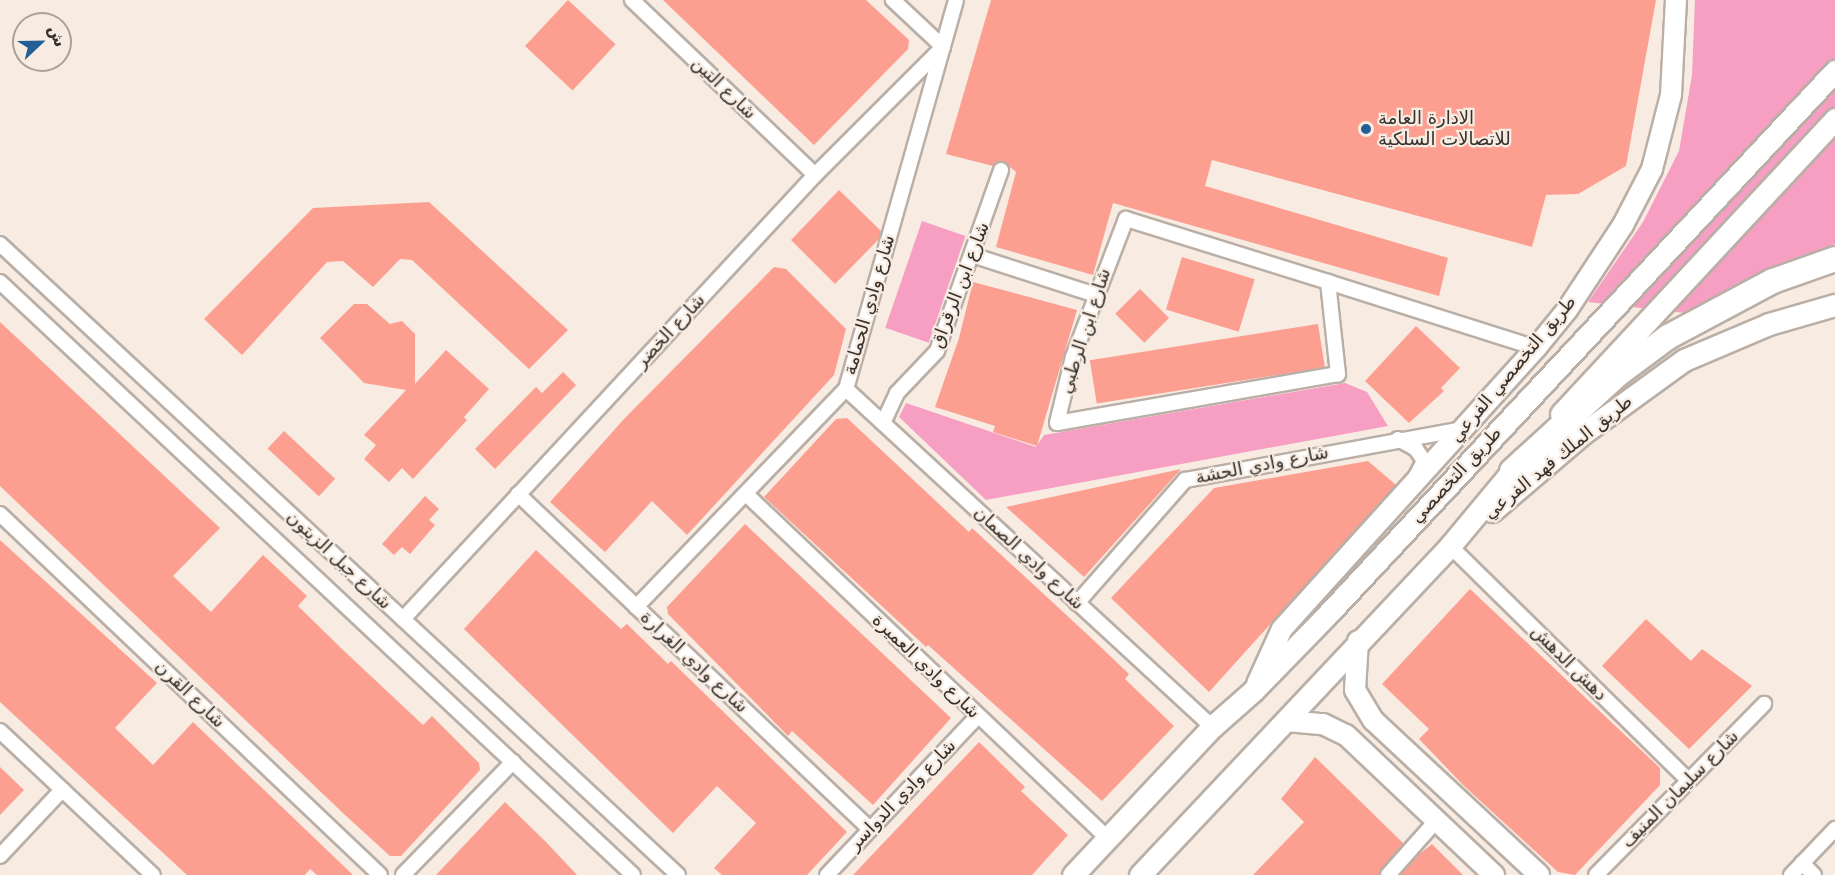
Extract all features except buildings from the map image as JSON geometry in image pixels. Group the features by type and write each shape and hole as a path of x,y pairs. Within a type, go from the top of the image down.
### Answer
{"highway":[{"path":"1512,471 1617,375 1668,337 1773,281 1835,259"}],"main road":[{"name":"طريق التخصصي الفرعي","path":"1253,692 1282,629 1536,348 1567,310 1623,225 1652,169 1671,95 1676,0"},
{"name":"طريق التخصصي","path":"1073,875 1212,728 1253,692 1829,77"},
{"name":"طريق التخصصي","path":"1140,875 1286,721 1358,641 1450,546 1564,410 1835,119"},
{"name":"طريق الملك فهد الفرعي","path":"1450,546 1582,434 1684,360 1769,324 1835,305"},
{"path":"1358,641 1355,690 1373,720 1539,875"},
{"path":"1286,721 1323,724 1346,735 1494,875"}],"street":[{"name":"شارع التين","path":"632,0 815,175"},
{"path":"894,0 943,47"},
{"name":"شارع وادي الحمامة","path":"636,608 846,389 956,0"},
{"name":"شارع الخضر","path":"403,619 815,175 943,47"},
{"name":"شارع ابن الرقراق","path":"884,421 897,393 937,351 1001,170"},
{"name":"شارع ابن الرطبي","path":"1328,282 1338,374 1057,423 1073,357 1126,219 1328,282 1536,348"},
{"name":"شارع جبل الزيتون","path":"0,244 678,875"},
{"path":"972,255 1096,295"},
{"name":"شارع جبل الزيتون","path":"0,282 630,874"},
{"name":"شارع وادي الصمان","path":"846,389 884,421 1212,728"},
{"name":"شارع وادي الحشة","path":"1077,603 1185,480 1398,439 1463,429"},
{"path":"1398,439 1416,449 1424,461 1412,484"},
{"name":"شارع وادي الغرارة","path":"518,494 870,829"},
{"name":"شارع وادي العميرة","path":"746,494 1107,838"},
{"name":"شارع القرن","path":"0,513 380,875"},
{"name":"دهش الدهش","path":"1450,546 1688,780"},
{"name":"شارع سليمان المنيف","path":"1596,875 1764,704"},
{"name":"شارع وادي الدواسر","path":"827,875 978,716"},
{"path":"0,731 153,875"},
{"path":"403,875 513,762"},
{"path":"0,856 62,790"},
{"path":"1388,875 1436,821"},
{"path":"1791,875 1835,829"},
{"path":"1802,863 1814,875"}],"shaded area":[{"path":"1695,0 1835,0 1835,244 1746,279 1685,313 1588,302 1643,222 1679,151 1692,75"},
{"path":"922,221 965,236 929,343 885,328"},
{"path":"1345,383 1367,392 1388,426 986,500 899,417 906,403 1036,447 1044,435"}],"place":[{"name":"الادارة العامة للاتصالات السلكية","path":"1366,129"}]}
